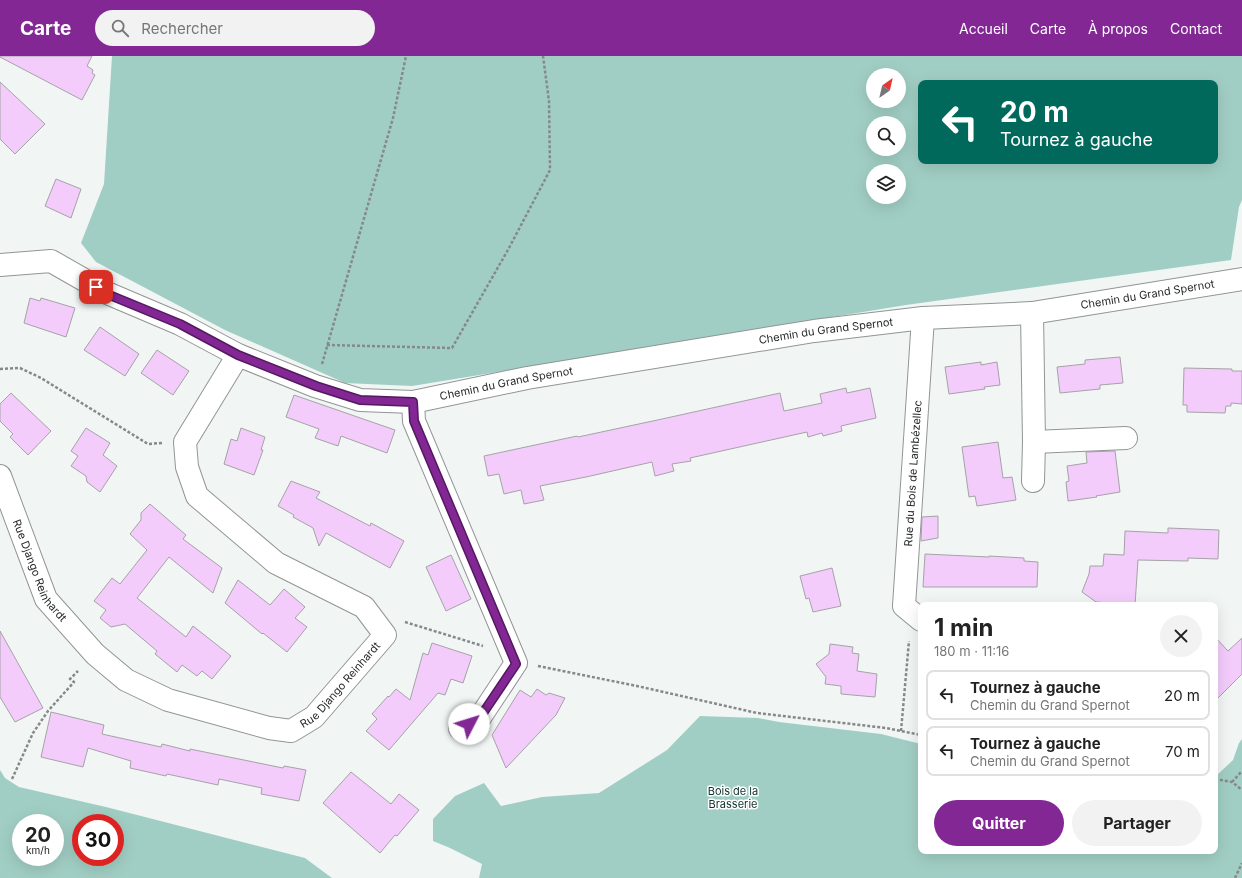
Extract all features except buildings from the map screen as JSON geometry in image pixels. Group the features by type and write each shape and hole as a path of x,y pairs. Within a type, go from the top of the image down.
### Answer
{"street":[{"name":"Chemin du Grand Spernot","path":"0,265 51,261 107,294 180,324 238,355 316,386 360,400 413,402 542,375 814,330 923,318 1032,313 1242,279"},
{"path":"1032,313 1034,442 1033,481"},
{"name":"Rue du Bois de Lambézellec","path":"916,616 904,606 923,318"},
{"path":"185,442 238,355"},
{"path":"413,402 414,421 514,659 479,719 460,728"},
{"path":"1034,442 1126,438"},
{"name":"Rue Django Reinhardt","path":"0,476 46,599 95,654 126,680 168,700 269,728 291,731 314,717 386,635 364,607 276,563 197,496 187,467 185,442"}],"path":[{"path":"316,386 393,118 406,56"},
{"path":"327,345 452,348 509,248 550,170 549,101 543,56"},
{"path":"0,369 20,368 41,378 148,444 185,442"},
{"path":"371,616 401,621 535,666 637,686 757,713 886,728 918,735"},
{"path":"901,731 916,616"},
{"path":"12,779 33,733 48,711 74,682 70,679 95,654"},
{"path":"1232,782 1242,771"},
{"path":"1218,780 1232,782 1242,790"},
{"path":"1235,878 1242,863"}],"green space":[{"path":"112,56 1242,56 1242,200 1239,207 1231,260 906,305 412,386 345,383 225,330 96,262 81,243 104,184"},
{"name":"Bois de la Brasserie","path":"700,716 758,718 779,722 881,734 918,743 918,854 1218,854 1218,774 1233,760 1242,739 1242,878 479,878 482,864 433,841 433,819 455,796 484,783 501,806 542,797 599,793 667,750"},
{"path":"0,770 5,778 19,787 106,807 305,858 332,878 0,878"}],"route":[{"path":"96,287 107,294 180,324 238,355 316,386 360,400 413,402 414,421 516,664 479,719 469,724"}]}
